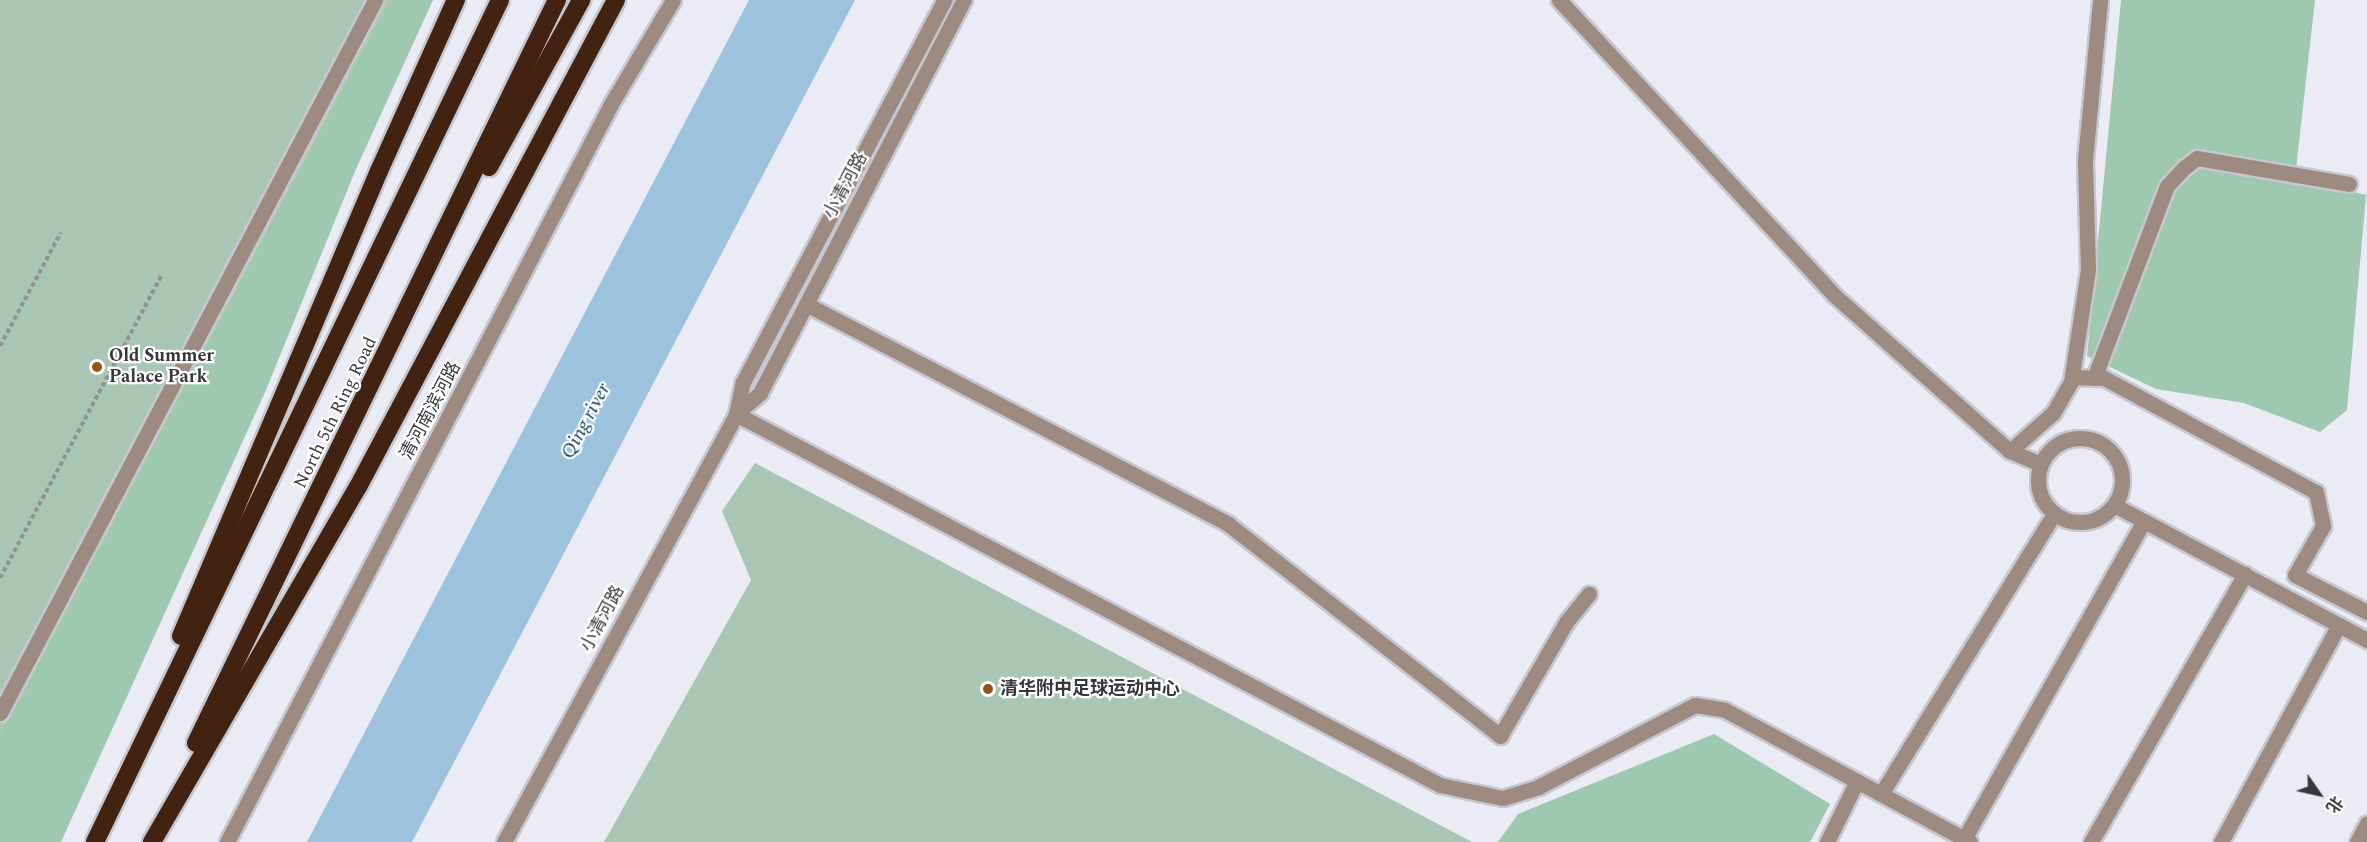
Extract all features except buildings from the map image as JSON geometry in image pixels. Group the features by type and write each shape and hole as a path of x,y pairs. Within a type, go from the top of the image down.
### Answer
{"highway":[{"path":"95,842 379,171 456,0"},
{"name":"North 5th Ring Road","path":"95,842 500,0"},
{"name":"North 5th Ring Road","path":"150,842 396,337 556,0"},
{"path":"396,337 581,0"},
{"path":"150,842 358,487 616,0"}],"street":[{"path":"0,712 375,0"},
{"name":"清河南滨河路","path":"227,842 611,104 673,0"},
{"name":"小清河路","path":"504,842 736,414 743,382 944,0"},
{"name":"小清河路","path":"736,414 760,393 964,0"},
{"path":"1559,0 1834,295 2010,451 2040,464"},
{"path":"2010,451 2053,413 2072,377 2088,268 2085,160 2100,0"},
{"path":"2094,378 2167,186 2185,167 2197,158 2349,184"},
{"path":"806,304 1228,524 1500,736 1567,621 1590,594"},
{"path":"2072,377 2104,378 2316,492 2323,526 2295,575 2367,612"},
{"path":"736,414 1440,785 1503,798 1529,790 1695,705 1725,710 1966,840 2144,521"},
{"path":"2074,437 2102,443 2121,466 2121,493 2105,514 2086,522 2066,520 2054,514 2039,492 2040,464 2054,446 2074,437"},
{"path":"2114,505 2367,640"},
{"path":"1881,794 2054,514"},
{"path":"2091,842 2245,574"},
{"path":"2221,842 2340,625"},
{"path":"1827,842 1857,781"},
{"path":"2357,842 2367,823"}],"path":[{"path":"0,346 61,232"},
{"path":"0,578 162,275"}],"green space":[{"name":"Old Summer Palace Park","path":"0,0 389,0 0,733"},
{"path":"389,0 433,0 356,169 266,390 61,842 0,842 0,733"},
{"path":"2121,0 2315,0 2295,178 2366,195 2347,410 2320,432 2244,403 2156,389 2087,356"},
{"path":"755,463 1472,842 604,842 751,580 722,511"},
{"path":"1714,734 1830,804 1810,842 1498,842 1518,814"}],"water":[{"name":"Qing river","path":"749,0 855,0 412,842 307,842"}],"place":[{"name":"Old Summer Palace Park","path":"97,367"},
{"name":"清华附中足球运动中心","path":"988,689"}]}
